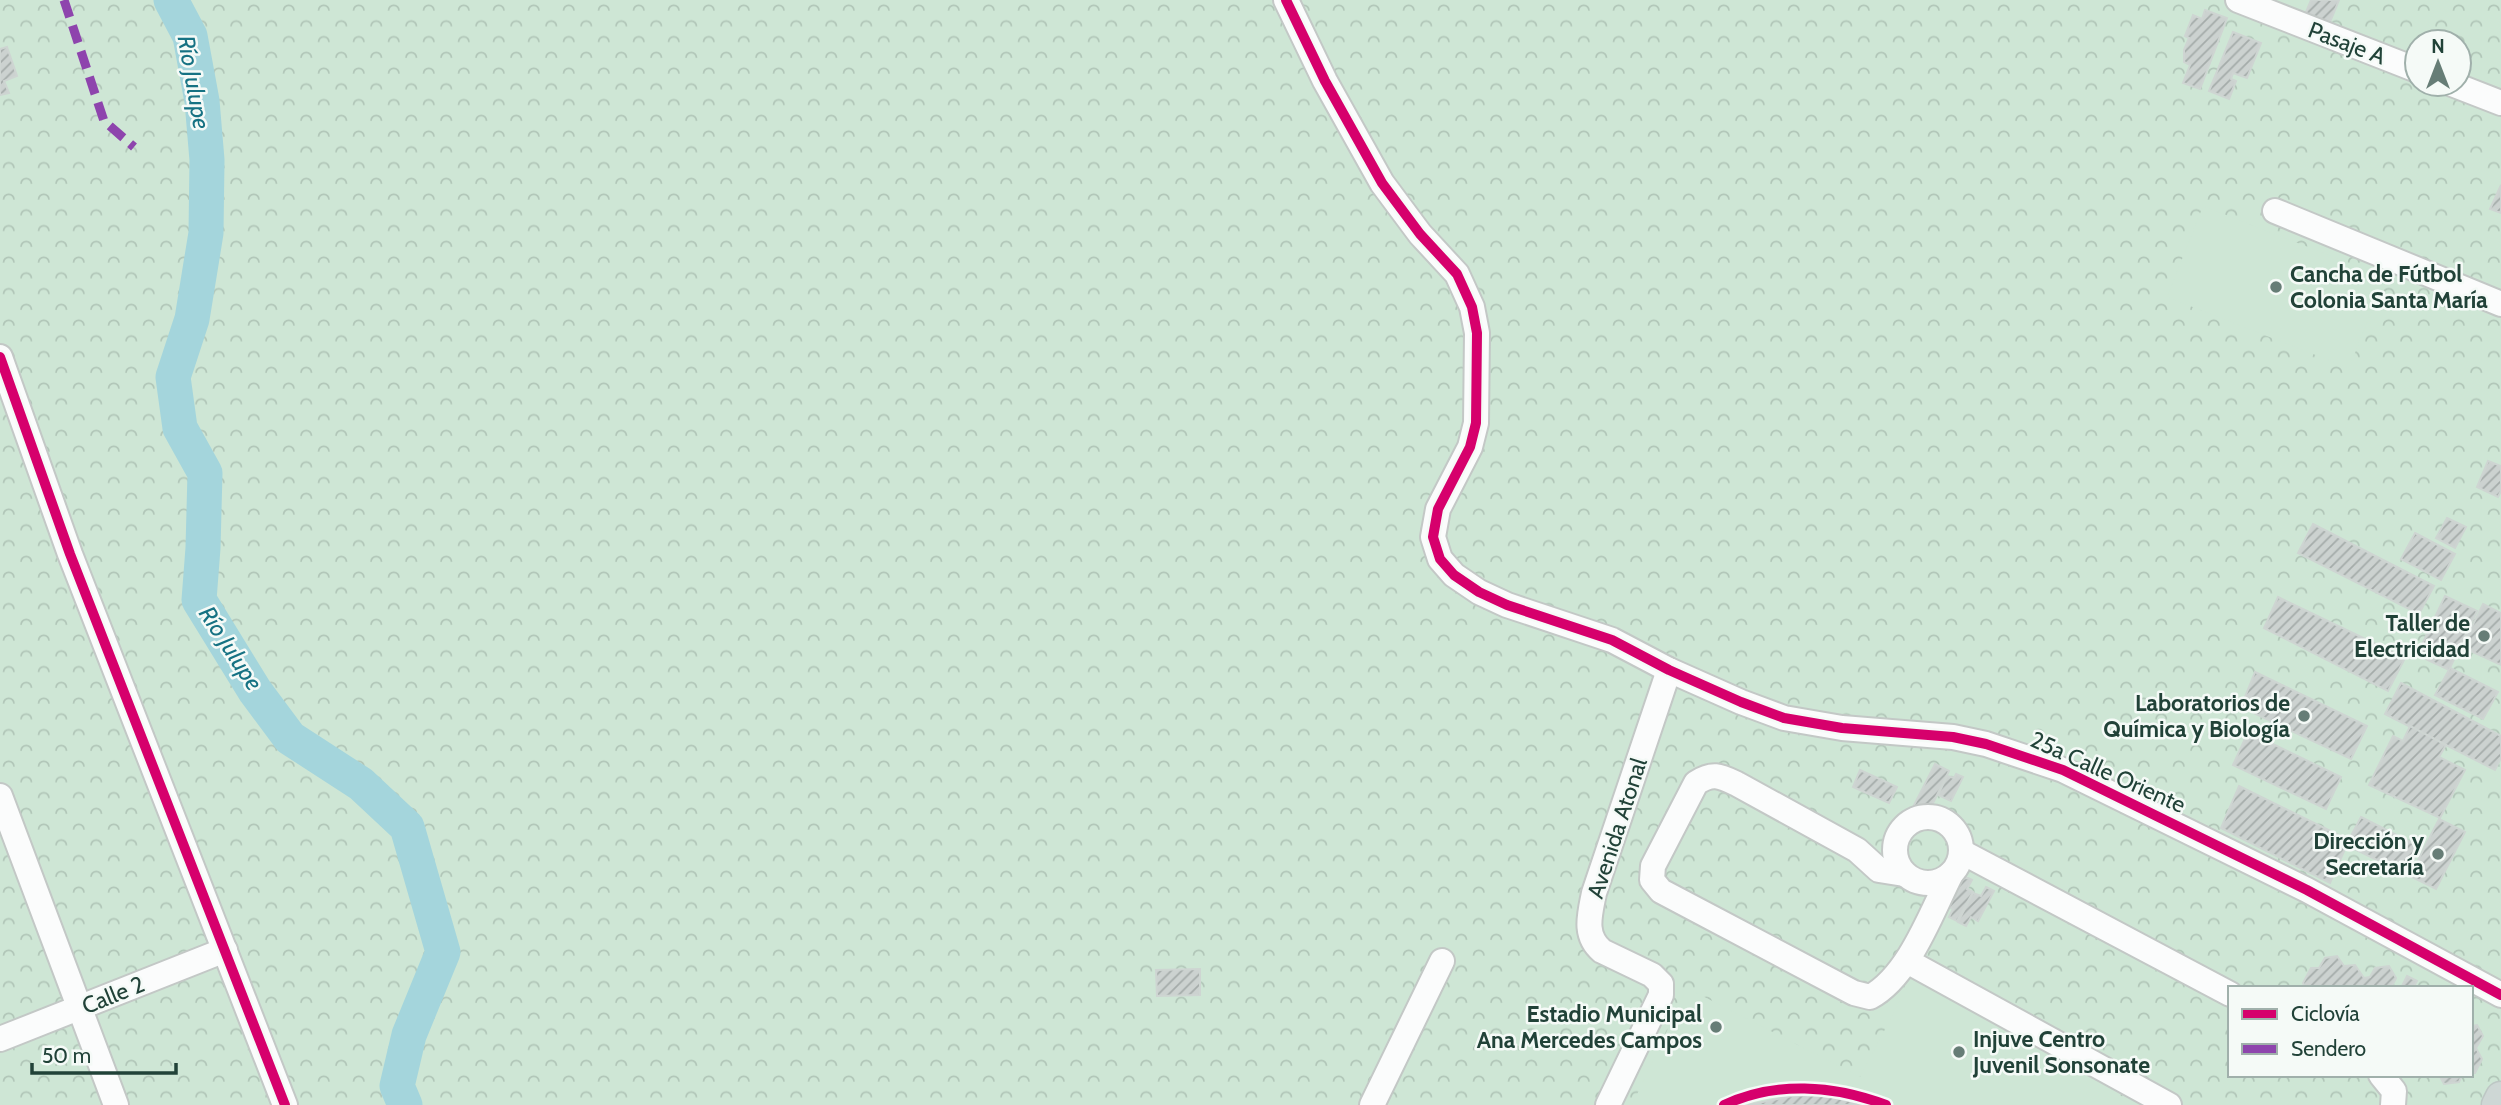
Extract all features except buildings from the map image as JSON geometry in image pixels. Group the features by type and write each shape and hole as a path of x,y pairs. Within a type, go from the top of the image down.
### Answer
{"main road":[{"path":"2497,1105 2501,1097"}],"street":[{"name":"25a Calle Oriente","path":"1286,0 1325,82 1382,183 1420,234 1457,274 1472,307 1477,334 1476,423 1470,447 1438,509 1433,537 1440,559 1454,575 1479,592 1507,605 1612,640 1669,670 1784,718 1842,728 1954,737 1986,744 2063,770 2307,890 2501,996"},
{"name":"Pasaje A","path":"2238,0 2403,65"},
{"path":"2473,92 2501,103"},
{"path":"2275,211 2501,303"},
{"path":"2,368 70,554 285,1105"},
{"name":"Avenida Atonal","path":"1608,1105 1661,996 1661,984 1652,975 1595,945 1591,938 1590,918 1594,892 1669,670"},
{"path":"1927,922 1924,905 1909,877 1898,866 1895,846 1898,836 1911,821 1931,817 1950,825 1956,832 1962,852 1958,864 1951,874 1927,922 1906,961 1883,990 1870,997 1854,993 1661,891 1652,880 1653,866 1696,783 1707,775 1722,777 1737,784 1857,850 1880,870 1909,877 1927,883 1940,881 1951,874"},
{"path":"0,796 116,1105"},
{"path":"1857,850 1895,846"},
{"path":"1962,852 2228,993"},
{"name":"Calle 2","path":"0,1039 225,950"},
{"path":"1372,1105 1442,961"},
{"path":"1906,961 2169,1105"},
{"path":"2383,1077 2394,1091 2393,1105"}],"green space":[{"path":"0,0 2501,0 2501,1105 0,1105"},
{"name":"Cancha de Fútbol Colonia Santa María","path":"2203,206 2385,277 2349,368 2167,297"},
{"path":"1913,976 2137,1105 1632,1105 1687,988 1860,1077"}],"waterway":[{"name":"Río Julupe","path":"171,0 190,36 202,101 207,160 206,233 192,319 173,377 180,428 205,473 199,600 255,691 290,738 361,784 407,827 443,952 409,1035 397,1086 405,1105"}],"marked path":[{"path":"64,0 104,121 134,147"}],"cycle path":[{"path":"1286,0 1325,81 1382,183 1420,234 1457,274 1472,307 1477,333 1476,423 1470,447 1438,509 1433,537 1440,559 1454,575 1479,592 1507,605 1612,640 1669,670 1784,718 1842,728 1953,737 1986,744 2063,770 2307,890 2501,995"},
{"path":"0,357 70,554 285,1105"},
{"path":"1724,1105 1764,1092 1805,1088 1846,1093 1886,1105"}],"place":[{"name":"Cancha de Fútbol Colonia Santa María","path":"2276,287"},
{"name":"Taller de Electricidad","path":"2484,636"},
{"name":"Laboratorios de Química y Biología","path":"2304,716"},
{"name":"Dirección y Secretaría","path":"2438,854"},
{"name":"Estadio Municipal Ana Mercedes Campos","path":"1716,1027"},
{"name":"Injuve Centro Juvenil Sonsonate","path":"1959,1052"}]}
